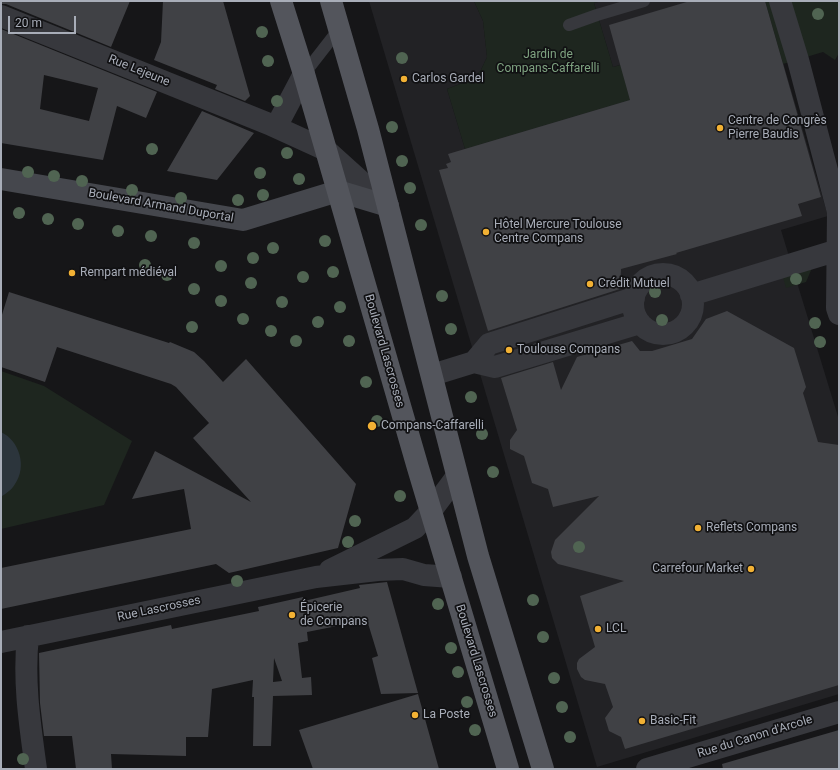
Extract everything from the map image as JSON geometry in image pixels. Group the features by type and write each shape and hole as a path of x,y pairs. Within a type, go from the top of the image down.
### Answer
{"main road":[{"name":"Boulevard Lascrosses","path":"281,1 304,74 508,769"},
{"path":"331,1 368,129 478,556 543,769"}],"street":[{"path":"780,1 798,60 838,212 838,310"},
{"name":"Rue Lejeune","path":"1,16 276,127 326,150 388,206"},
{"path":"276,127 304,74"},
{"name":"Boulevard Armand Duportal","path":"1,179 243,220 338,192"},
{"path":"338,192 388,206"},
{"path":"691,295 838,250"},
{"path":"661,274 674,276 685,284 691,295 693,305 691,316 686,324 677,331 668,334 657,334 648,330 640,323 634,312 634,298 639,286 649,278 661,274"},
{"path":"474,362 489,344 634,298"},
{"path":"432,375 474,362 495,367 640,323"},
{"name":"Rue Lascrosses","path":"316,577 415,528 457,476"},
{"name":"Rue Lascrosses","path":"1,642 316,577 403,568 424,575 451,577"},
{"path":"28,636 26,651 28,708 36,769"},
{"name":"Rue du Canon d'Arcole","path":"647,769 839,712"}],"lane":[{"path":"569,25 644,1"},
{"path":"304,74 339,29"}],"shaded area":[{"path":"369,1 474,1 483,21 487,57 481,70 473,79 447,89 465,149 620,65 613,67 594,3 601,1 765,1 828,216 781,230 839,420 839,694 597,767"},
{"path":"1,432 8,436 17,448 20,455 21,470 14,486 1,497"}],"green space":[{"name":"Jardin de Compans-Caffarelli","path":"474,1 601,1 594,3 613,67 621,65 630,100 465,149 447,89 473,79 481,70 487,57 483,21"},
{"path":"765,1 839,1 839,53 835,60 823,52 783,64"},
{"path":"812,268 806,282 786,288 783,277"},
{"path":"1,371 44,386 132,441 104,505 1,529"}],"building":[{"path":"1,1 130,1 111,47 6,4 1,4"},
{"path":"163,1 223,1 250,96 245,101 215,89 217,85 154,60 161,42"},
{"path":"690,1 765,1 821,197 798,204 802,216 676,253 677,254 621,269 620,289 488,331 439,170 448,168 446,164 451,162 448,154 630,100 609,25"},
{"path":"1,29 157,92 146,118 117,106 103,160 1,143","holes":["44,75 98,88 89,121 40,109"]},
{"path":"202,111 254,133 217,180 167,171"},
{"path":"9,292 169,343 170,342 194,352 223,382 246,359 356,484 338,548 229,573 216,564 1,609 1,568 191,529 184,489 132,499 155,451 251,502 193,438 209,423 176,387 171,384 57,347 45,382 1,367 1,318"},
{"path":"727,311 794,348 806,387 803,393 818,442 839,445 839,685 625,749 621,737 609,731 605,718 613,707 605,684 585,680 581,677 577,669 579,659 595,647 580,596 624,581 558,564 552,558 551,552 555,540 599,496 553,507 548,489 532,483 524,456 510,449 510,440 517,430 501,378 553,362 561,390 577,357 632,341 640,351 652,351 692,339 706,319"},
{"path":"387,582 418,693 381,694 372,658 378,656 367,620 307,632 308,641 298,643 302,678 311,677 312,695 273,696 271,746 253,746 253,680 212,689 208,737 186,737 186,756 111,754 112,769 76,769 72,736 44,736 40,703 39,653 171,625 172,629 259,611 258,607 303,597 304,601 360,588 359,585","holes":["274,658 282,681 273,682"]},
{"path":"418,694 439,769 313,769 299,730"},
{"path":"839,730 839,769 723,769 722,764"}],"place":[{"name":"Carlos Gardel","path":"404,79"},
{"name":"Centre de Congrès Pierre Baudis","path":"720,128"},
{"name":"Hôtel Mercure Toulouse Centre Compans","path":"486,232"},
{"name":"Rempart médiéval","path":"72,273"},
{"name":"Crédit Mutuel","path":"590,284"},
{"name":"Toulouse Compans","path":"509,350"},
{"name":"Compans-Caffarelli","path":"372,426"},
{"name":"Reflets Compans","path":"698,528"},
{"name":"Carrefour Market","path":"751,569"},
{"name":"Épicerie de Compans","path":"292,615"},
{"name":"LCL","path":"598,629"},
{"name":"La Poste","path":"415,715"},
{"name":"Basic-Fit","path":"642,721"}]}
